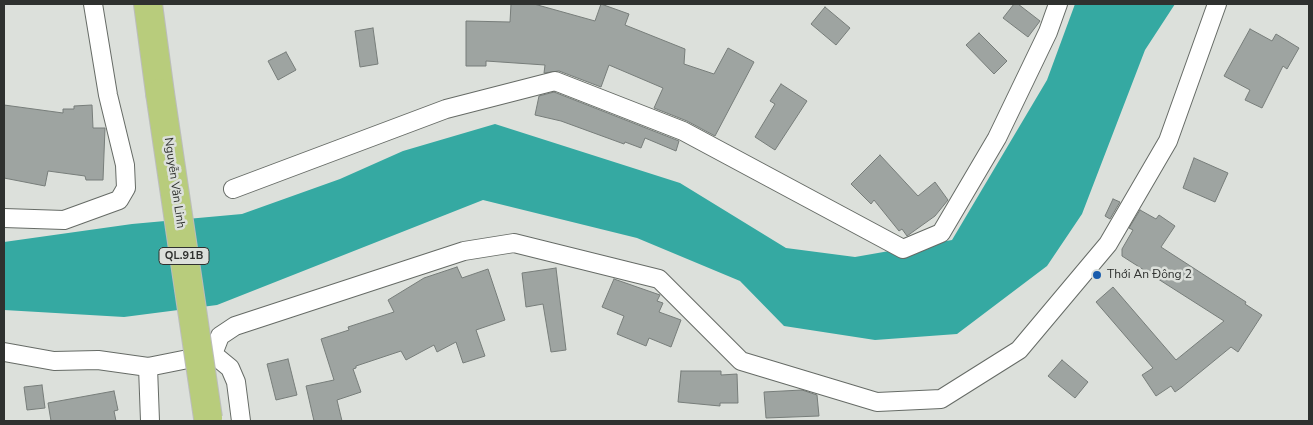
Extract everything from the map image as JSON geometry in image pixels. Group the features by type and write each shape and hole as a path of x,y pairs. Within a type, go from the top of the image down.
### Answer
{"highway":[{"name":"Nguyễn Văn Linh","path":"148,4 208,420"}],"street":[{"path":"4,218 64,220 119,200 126,188 125,165 108,95 93,4"},
{"path":"233,189 446,109 555,81 683,131 903,249 941,233 998,138 1048,32 1058,4"},
{"path":"213,354 220,336 235,326 252,319 464,251 514,243 659,279 741,361 877,402 941,399 1019,350 1108,244 1168,141 1217,4"},
{"path":"4,352 54,361 98,360 148,367 213,354"},
{"path":"213,354 230,368 236,382 241,421"},
{"path":"148,367 150,421"}],"water":[{"path":"1075,4 1175,4 1145,50 1082,214 1047,266 957,334 875,340 784,326 740,281 637,238 483,200 217,305 124,317 4,310 4,242 132,224 242,214 340,179 403,151 495,124 680,183 786,248 855,257 952,240 1047,80"}],"building":[{"path":"511,4 534,4 595,21 601,4 629,14 625,25 685,49 684,64 714,74 728,48 754,62 715,136 687,121 654,108 663,88 609,65 601,87 559,71 544,73 545,65 486,61 486,66 466,66 466,21 510,22"},
{"path":"1014,4 1018,4 1040,21 1028,37 1003,18"},
{"path":"825,7 850,28 836,45 811,24"},
{"path":"373,28 378,64 360,67 355,31"},
{"path":"1250,29 1272,41 1276,34 1299,48 1287,69 1283,66 1262,108 1245,100 1250,90 1224,76"},
{"path":"979,33 1007,61 994,74 966,45"},
{"path":"286,52 296,70 278,80 268,61"},
{"path":"781,84 807,101 775,150 755,137 775,104 770,101"},
{"path":"554,92 679,141 676,151 645,138 641,148 625,142 624,144 561,121 535,115 539,96"},
{"path":"4,105 63,113 63,109 74,109 74,106 92,105 93,128 105,128 103,180 86,180 85,176 48,171 45,186 4,178"},
{"path":"880,155 918,196 935,182 948,200 935,216 907,236 902,229 899,231 874,200 871,204 851,184"},
{"path":"1194,158 1228,173 1215,202 1183,188"},
{"path":"1113,199 1120,202 1110,219 1105,216"},
{"path":"1140,210 1156,219 1159,215 1175,226 1161,247 1246,302 1245,304 1262,315 1238,352 1231,347 1175,392 1171,386 1156,396 1142,375 1153,368 1096,302 1113,287 1176,360 1224,321 1122,256 1122,249 1133,230 1129,228"},
{"path":"457,267 462,278 488,269 505,320 476,330 485,356 463,363 456,342 437,352 434,345 406,360 401,351 356,366 353,369 361,392 337,400 342,421 314,421 306,386 334,380 321,339 349,330 348,327 394,312 388,300 424,278"},
{"path":"556,268 566,350 551,352 543,304 526,307 522,273"},
{"path":"614,279 660,295 657,301 663,303 659,312 681,320 671,347 649,338 646,346 617,334 624,316 602,307"},
{"path":"288,359 297,395 276,400 267,364"},
{"path":"1062,360 1088,382 1075,398 1048,376"},
{"path":"681,371 721,371 721,375 737,374 738,403 720,403 720,406 678,402"},
{"path":"42,385 45,408 27,410 24,387"},
{"path":"802,390 817,395 819,416 766,418 764,392"},
{"path":"114,391 118,410 114,411 116,421 51,421 48,403"}],"place":[{"name":"Thới An Đông 2","path":"1097,275"}]}
